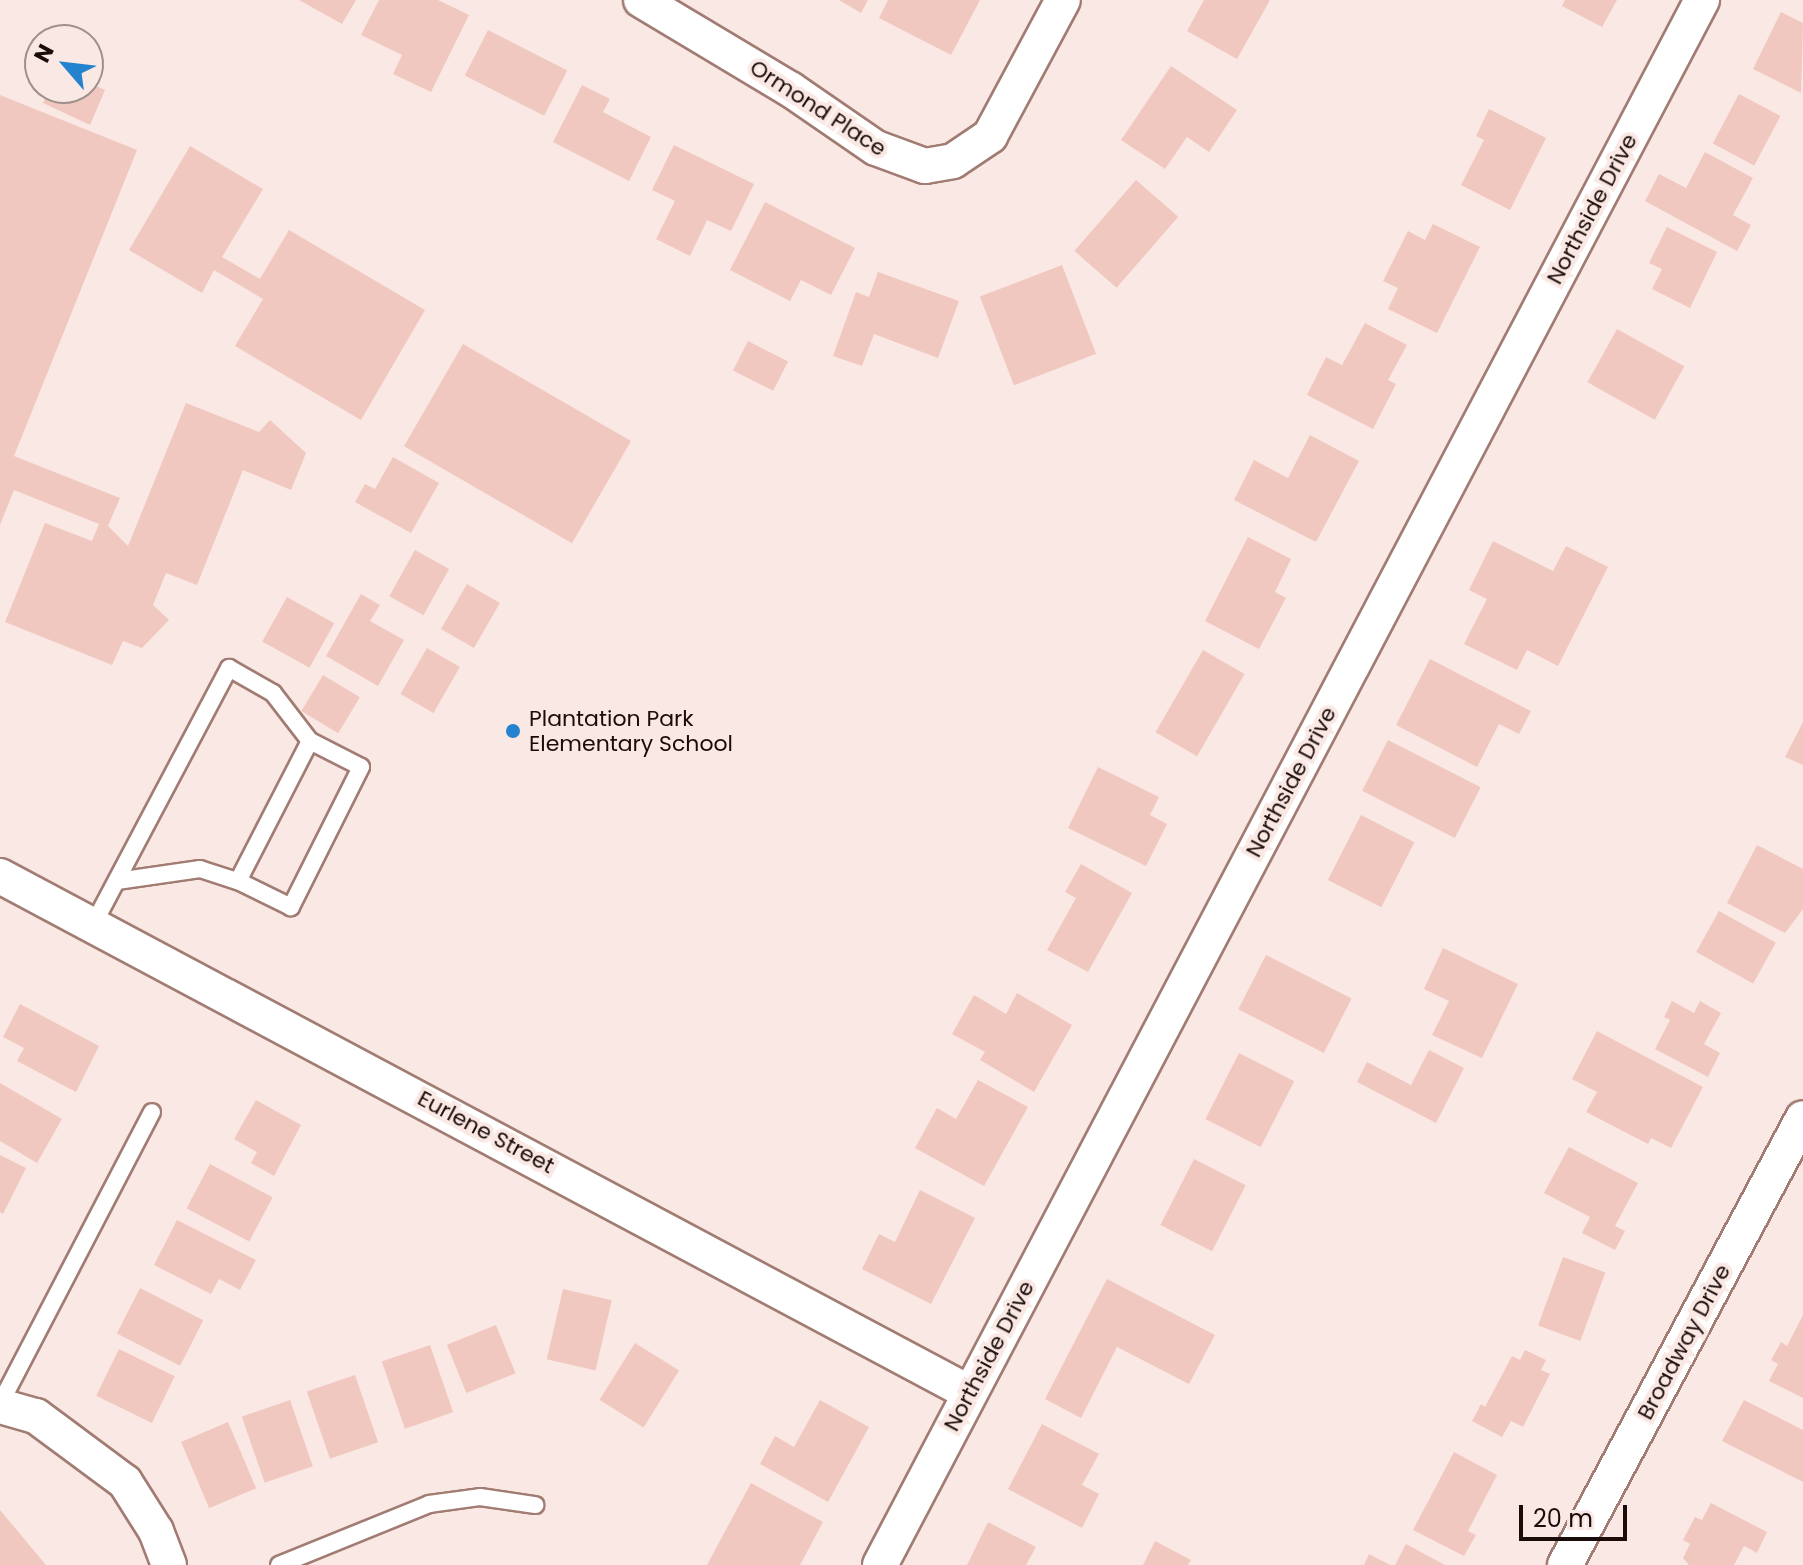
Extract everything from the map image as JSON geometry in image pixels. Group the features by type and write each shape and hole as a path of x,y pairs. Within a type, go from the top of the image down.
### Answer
{"street":[{"name":"Ormond Place","path":"641,0 790,89 876,148 925,166 953,161 990,136 1063,0"},
{"name":"Northside Drive","path":"880,1565 1702,0"},
{"name":"Eurlene Street","path":"0,876 970,1393"},
{"name":"Broadway Drive","path":"1565,1565 1803,1118"},
{"path":"0,1405 36,1416 116,1474 141,1505 169,1565"}],"lane":[{"path":"93,925 229,668 273,693 310,741 361,767 291,907 238,881 200,869 117,881"},
{"path":"238,881 310,741"},
{"path":"0,1405 152,1112"},
{"path":"279,1565 429,1504 480,1497 535,1505"}],"building":[{"path":"299,0 356,0 342,24"},
{"path":"379,0 438,0 469,15 431,92 393,74 402,55 361,35"},
{"path":"839,0 868,0 861,13"},
{"path":"888,0 980,0 951,55 879,18"},
{"path":"1204,0 1270,0 1237,59 1187,31"},
{"path":"1565,0 1617,0 1602,27 1562,6"},
{"path":"1781,12 1803,23 1801,93 1753,69"},
{"path":"488,30 567,70 544,116 465,75"},
{"path":"1171,66 1237,110 1209,152 1187,137 1165,169 1121,140"},
{"path":"582,85 610,99 603,112 651,137 629,181 553,142"},
{"path":"1739,94 1780,116 1754,166 1713,143"},
{"path":"0,95 137,150 14,456 120,498 108,526 128,546 186,403 259,432 270,420 306,453 291,490 243,470 197,585 166,573 153,605 169,620 142,648 123,641 112,665 5,622 45,523 92,541 99,524 14,490 0,525"},
{"path":"45,104 99,104 90,125"},
{"path":"1489,109 1546,138 1510,210 1461,185 1484,140 1476,136"},
{"path":"674,145 754,184 731,231 707,220 690,256 656,239 675,201 652,190"},
{"path":"190,146 263,189 222,257 260,279 289,230 425,310 361,420 235,346 263,299 214,270 202,293 129,250"},
{"path":"1705,152 1753,178 1733,215 1751,225 1737,251 1645,201 1659,174 1686,188"},
{"path":"1136,180 1178,217 1117,288 1074,251"},
{"path":"765,202 855,248 831,295 801,280 790,301 730,270"},
{"path":"1433,224 1480,247 1437,333 1388,309 1398,288 1383,281 1408,231 1425,240"},
{"path":"1667,227 1717,252 1690,308 1652,289 1662,269 1649,263"},
{"path":"1062,265 1096,354 1014,385 980,297"},
{"path":"878,272 959,301 938,358 874,334 862,366 833,356 856,292 869,297"},
{"path":"1365,323 1407,345 1388,380 1396,384 1373,429 1307,395 1326,357 1342,365"},
{"path":"1617,329 1684,366 1655,420 1587,382"},
{"path":"748,341 788,361 773,391 733,370"},
{"path":"463,344 631,441 572,543 404,446"},
{"path":"1310,435 1359,461 1316,542 1234,500 1254,460 1288,478"},
{"path":"393,457 439,483 411,533 355,502 365,484 375,489"},
{"path":"1248,537 1291,559 1275,592 1286,598 1259,649 1205,621"},
{"path":"1493,541 1553,571 1566,546 1608,567 1558,666 1527,650 1517,670 1464,644 1487,599 1469,590"},
{"path":"415,550 449,569 423,615 389,596"},
{"path":"467,584 500,603 474,648 441,629"},
{"path":"361,594 380,605 370,621 404,640 378,686 326,656"},
{"path":"287,597 334,623 310,668 262,642"},
{"path":"427,648 460,667 433,713 400,694"},
{"path":"1203,650 1245,674 1197,756 1156,732"},
{"path":"1430,659 1531,711 1519,734 1499,724 1477,767 1396,725"},
{"path":"323,675 360,697 338,733 301,711"},
{"path":"1803,722 1803,765 1785,757"},
{"path":"1388,740 1481,787 1455,838 1362,791"},
{"path":"1098,767 1159,797 1150,815 1167,824 1146,866 1068,828"},
{"path":"1361,815 1414,842 1381,907 1328,880"},
{"path":"1757,845 1803,869 1803,909 1785,933 1727,903"},
{"path":"1081,864 1132,893 1088,972 1047,950 1076,898 1065,892"},
{"path":"1719,911 1776,943 1753,984 1696,952"},
{"path":"1443,948 1518,984 1482,1058 1432,1035 1449,1001 1424,989"},
{"path":"1266,955 1352,999 1324,1053 1238,1009"},
{"path":"1017,993 1072,1025 1034,1092 980,1060 985,1052 952,1034 974,995 1006,1014"},
{"path":"1672,1001 1694,1013 1700,1001 1721,1013 1704,1044 1720,1053 1708,1077 1655,1049 1670,1020 1664,1017"},
{"path":"20,1004 99,1046 76,1092 17,1061 24,1048 3,1037"},
{"path":"1597,1031 1703,1087 1671,1148 1651,1138 1648,1144 1586,1112 1597,1092 1572,1079"},
{"path":"1429,1050 1464,1068 1436,1123 1357,1082 1367,1062 1411,1085"},
{"path":"1239,1053 1294,1081 1261,1147 1205,1119"},
{"path":"978,1080 1028,1107 984,1186 915,1148 937,1108 956,1119"},
{"path":"0,1083 62,1119 37,1163 0,1141"},
{"path":"256,1100 301,1125 274,1176 251,1163 257,1152 234,1139"},
{"path":"1569,1147 1638,1183 1615,1226 1625,1231 1615,1250 1582,1233 1590,1217 1544,1193"},
{"path":"0,1155 26,1168 3,1214 0,1212"},
{"path":"1194,1159 1246,1185 1212,1251 1160,1225"},
{"path":"210,1164 273,1197 249,1241 187,1208"},
{"path":"920,1190 975,1218 931,1304 862,1269 879,1234 895,1242"},
{"path":"177,1220 256,1260 240,1290 219,1279 211,1294 154,1265"},
{"path":"1563,1257 1605,1272 1580,1341 1538,1326"},
{"path":"1107,1279 1215,1335 1189,1384 1117,1347 1081,1418 1045,1399"},
{"path":"140,1288 203,1320 180,1366 117,1333"},
{"path":"563,1289 612,1300 596,1370 547,1359"},
{"path":"1803,1315 1803,1398 1769,1381 1778,1364 1771,1360 1781,1342 1787,1346"},
{"path":"496,1325 515,1373 466,1393 447,1345"},
{"path":"635,1343 679,1371 644,1427 599,1400"},
{"path":"430,1345 453,1412 405,1429 382,1362"},
{"path":"119,1349 175,1376 152,1423 96,1396"},
{"path":"1525,1350 1546,1360 1541,1370 1550,1374 1523,1427 1511,1421 1502,1437 1472,1421 1481,1404 1485,1407 1512,1356 1520,1360"},
{"path":"355,1375 378,1442 330,1459 307,1392"},
{"path":"290,1400 313,1466 265,1483 242,1417"},
{"path":"820,1400 869,1427 828,1502 760,1464 775,1436 794,1447"},
{"path":"1744,1400 1803,1430 1803,1482 1722,1441"},
{"path":"228,1422 256,1488 209,1508 181,1442"},
{"path":"1042,1424 1099,1454 1082,1485 1099,1494 1082,1528 1008,1489"},
{"path":"1454,1452 1497,1475 1468,1531 1476,1535 1464,1556 1413,1530"},
{"path":"751,1483 823,1522 800,1565 707,1565"},
{"path":"1711,1503 1767,1532 1757,1553 1744,1546 1734,1565 1689,1565 1683,1558 1690,1544 1683,1540 1695,1517 1702,1520"},
{"path":"0,1510 46,1565 0,1565"},
{"path":"988,1522 1036,1547 1026,1565 967,1565"},
{"path":"1155,1541 1191,1560 1188,1565 1143,1565"},
{"path":"1406,1544 1445,1565 1395,1565"},
{"path":"1369,1554 1390,1565 1364,1565"}],"place":[{"name":"Plantation Park Elementary School","path":"513,731"}]}
